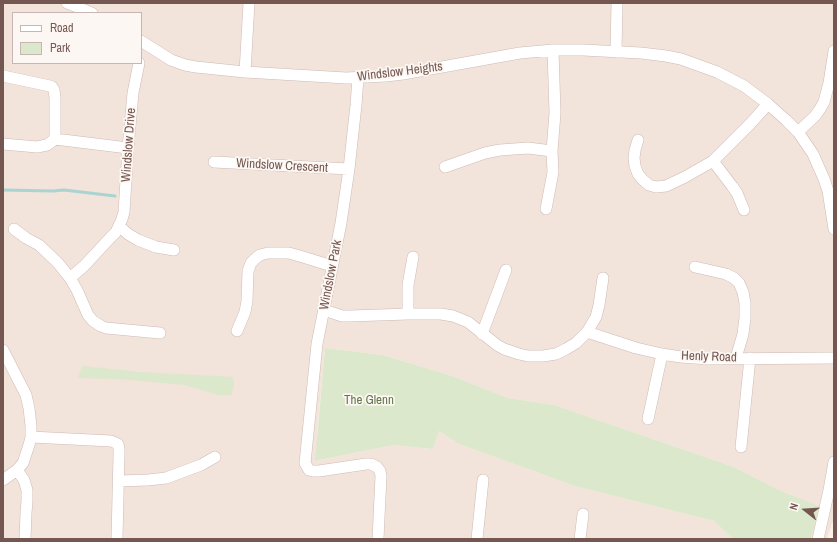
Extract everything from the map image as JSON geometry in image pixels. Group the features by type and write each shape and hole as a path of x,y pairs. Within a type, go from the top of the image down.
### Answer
{"street":[{"path":"67,3 90,12"},
{"path":"245,72 249,3"},
{"path":"616,52 617,3"},
{"name":"Windslow Heights","path":"144,43 171,60 185,65 245,72 346,78 403,74 535,51 553,50 616,52 666,56 681,59 735,81 752,91 798,132 813,154 824,179 828,191 834,229"},
{"path":"546,209 553,172 552,151 555,113 553,50"},
{"path":"798,132 815,116 824,102 829,83 834,51"},
{"name":"Windslow Drive","path":"70,278 84,266 116,232 124,212 133,92 139,64"},
{"path":"3,76 43,83 52,87 55,98 55,139"},
{"name":"Windslow Park","path":"358,78 349,169 341,224 315,355 305,461 306,466 310,470 319,471 369,464 377,467 381,476 378,539"},
{"path":"638,140 634,154 635,166 638,174 643,180 653,186 662,187 675,182 713,161 768,104"},
{"path":"3,144 37,147 47,145 55,139 128,148"},
{"path":"445,167 485,153 500,150 523,148 552,151"},
{"path":"713,161 737,193 744,210"},
{"name":"Windslow Crescent","path":"214,162 349,169"},
{"path":"119,226 138,240 174,250"},
{"path":"14,229 44,248 58,263 77,290 88,315 97,324 106,328 160,333"},
{"path":"237,331 245,312 248,271 251,263 256,258 268,253 289,253 332,266"},
{"path":"408,314 407,296 413,257"},
{"path":"695,267 726,274 740,283 745,303 745,318 743,334 736,358"},
{"path":"482,334 506,270"},
{"path":"324,310 342,316 408,314 441,314 453,316 468,322 497,345 512,352 528,356 543,356 556,354 566,349 576,343 587,332 596,317 603,278"},
{"name":"Henly Road","path":"587,332 636,348 681,357 708,359 834,358"},
{"path":"3,350 26,395 31,426 31,437 23,463 17,470 3,480"},
{"path":"648,419 662,354"},
{"path":"741,447 750,358"},
{"path":"31,437 111,441 118,444 118,539"},
{"path":"119,481 166,478 215,457"},
{"path":"818,539 834,462"},
{"path":"17,470 24,480 27,490 25,539"},
{"path":"477,539 483,480"},
{"path":"580,539 583,514"}],"shaded area":[{"path":"3,3 834,3 834,523 832,523 827,539 811,539 818,506 781,491 734,467 554,405 508,398 452,376 383,355 325,348 316,461 393,445 433,449 439,431 459,444 575,486 714,521 733,539 3,539"}],"green space":[{"name":"The Glenn","path":"325,348 383,355 452,376 508,398 554,405 734,467 781,491 819,506 811,539 733,539 714,521 575,486 459,444 439,431 433,449 393,445 315,461"},
{"path":"82,366 141,372 233,377 234,386 231,395 218,395 185,385 118,379 78,378"}],"waterway":[{"path":"3,190 64,190 115,196"}]}
